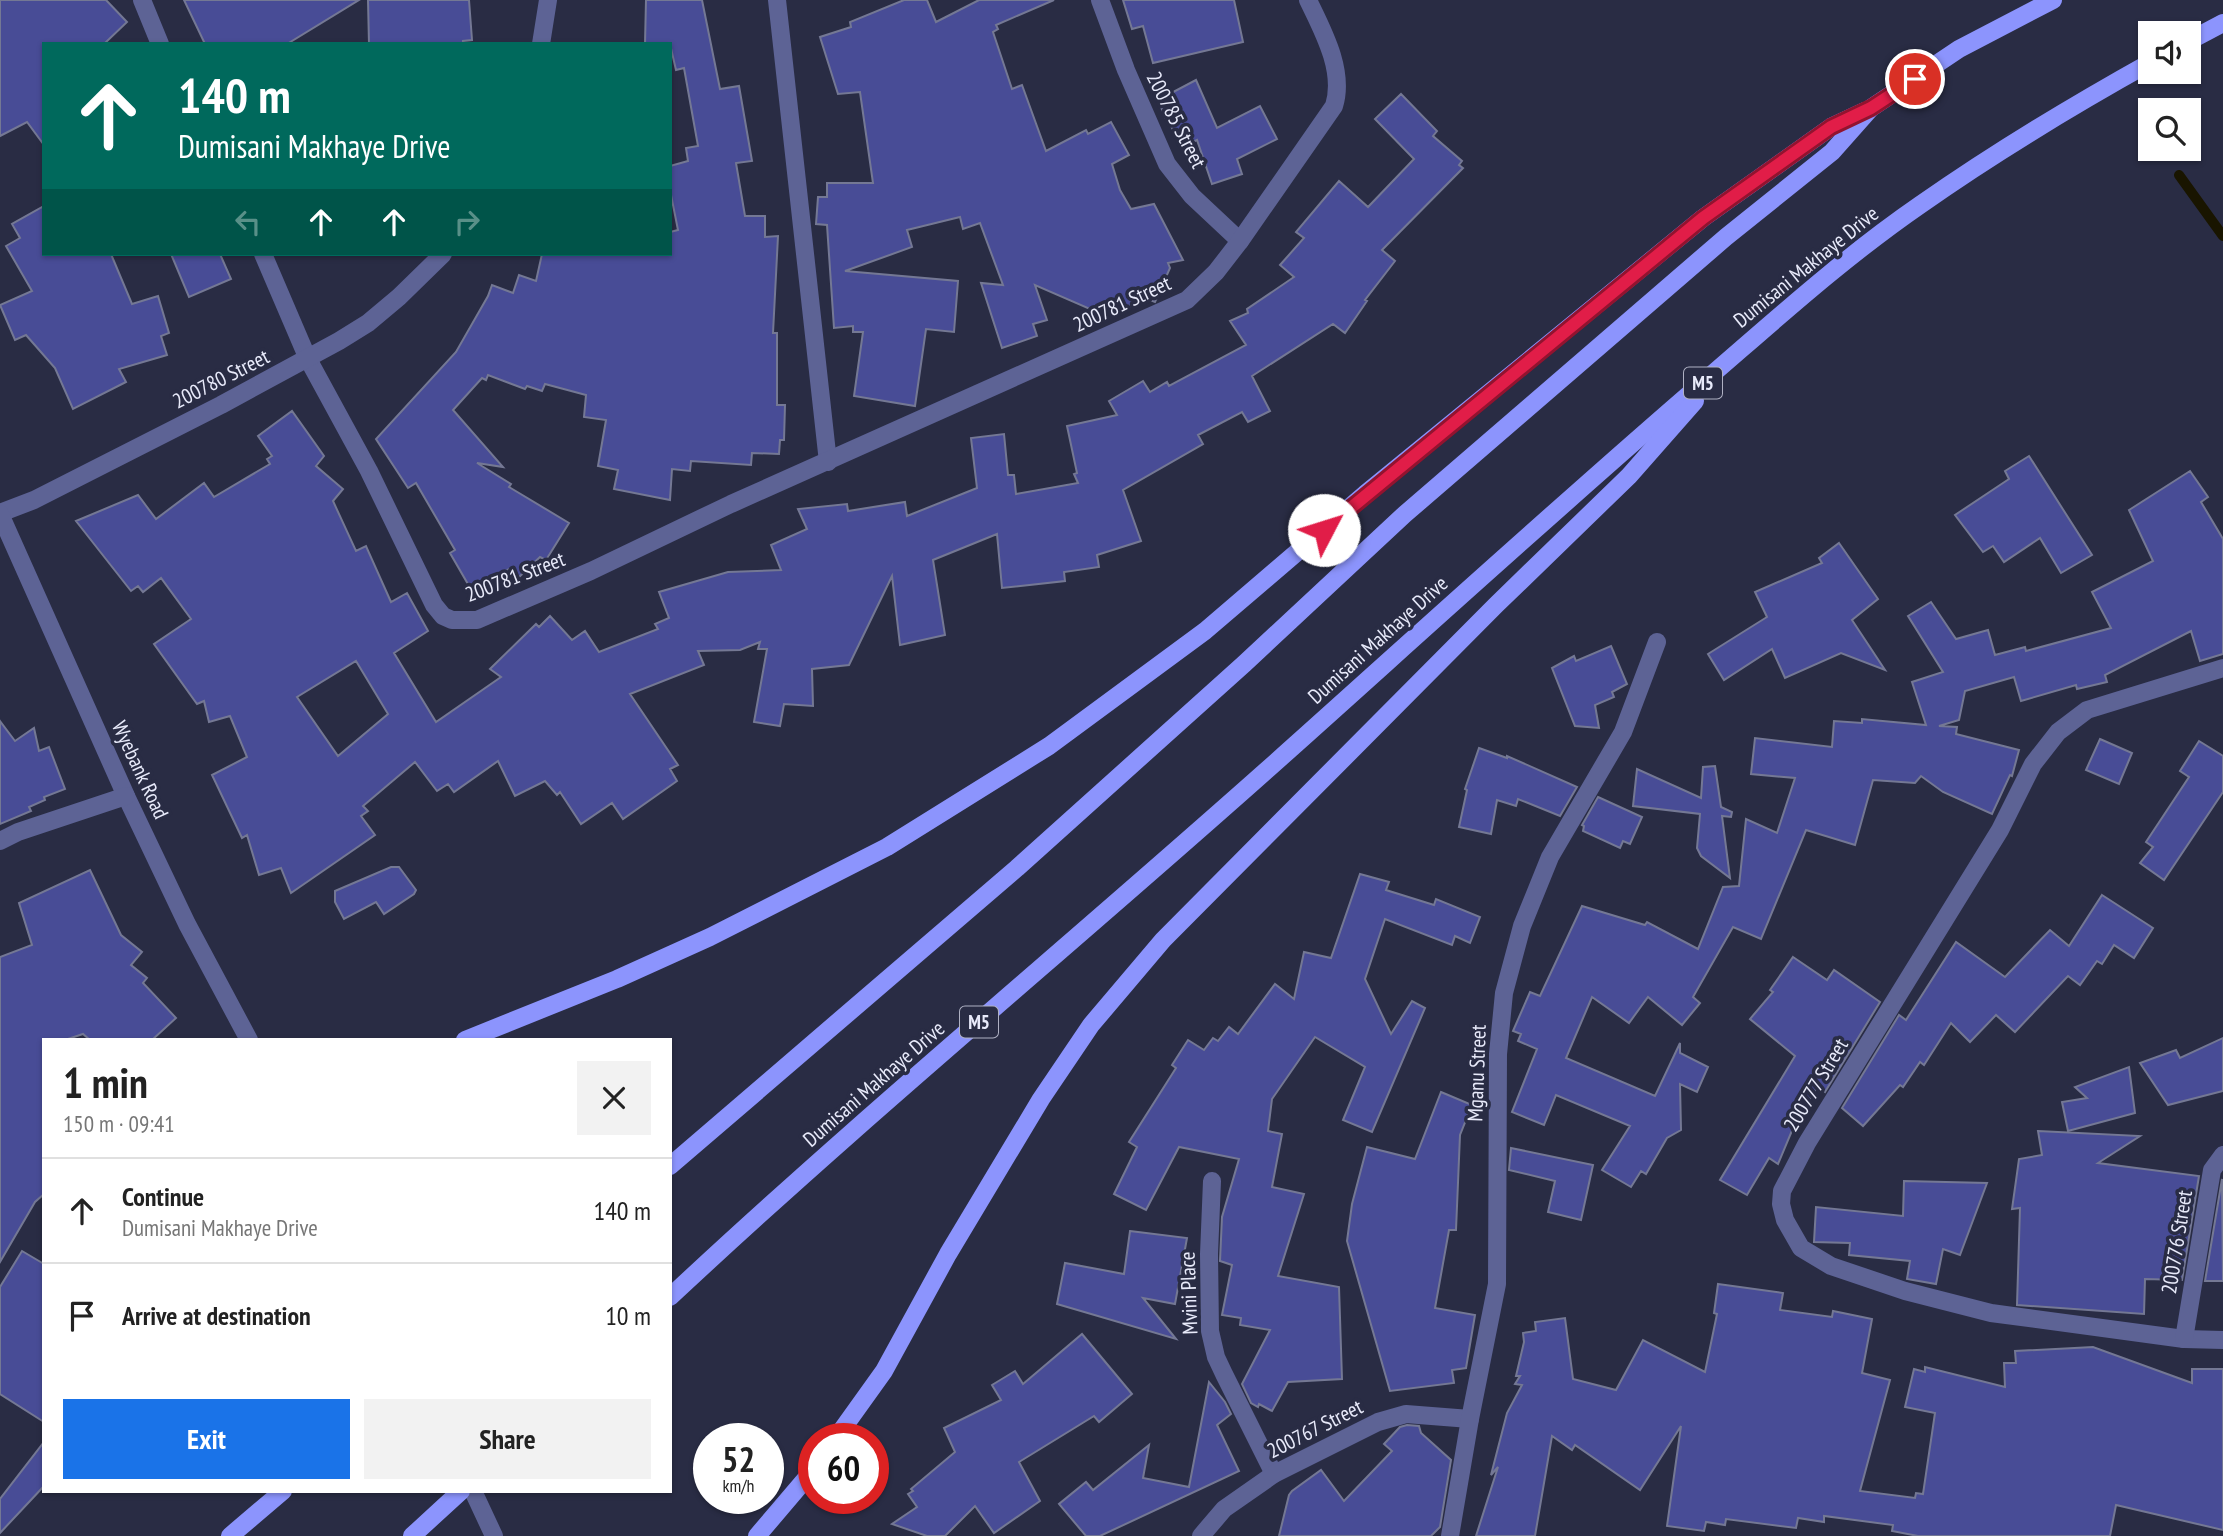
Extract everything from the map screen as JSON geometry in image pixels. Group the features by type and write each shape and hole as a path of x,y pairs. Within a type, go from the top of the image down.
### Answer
{"main road":[{"path":"470,1038 617,979 710,937 887,847 1049,746 1205,631 1365,494 1703,218 1831,127 1871,108 1959,50 2053,0"},
{"path":"2201,35 2223,23"},
{"name":"Dumisani Makhaye Drive","path":"672,1295 1290,750 1591,479 1744,347 1916,208 2047,122 2138,70"},
{"path":"672,1164 1028,859 1426,496 1726,237 1832,152 1871,108"},
{"path":"847,1423 884,1371 948,1254 1041,1099 1091,1025 1163,940 1496,605 1629,476 1744,347"},
{"path":"757,1536 798,1488"},
{"path":"230,1536 281,1493"},
{"path":"412,1536 459,1493"}],"street":[{"path":"142,0 159,42"},
{"path":"541,42 548,0"},
{"path":"777,0 828,461"},
{"name":"200785 Street","path":"1100,0 1126,70 1167,164 1192,196 1240,242"},
{"name":"200781 Street","path":"264,256 308,359 369,471 434,605 443,616 452,620 477,620 591,571 731,504 1187,300 1216,272 1240,242 1334,106 1338,92 1333,62 1308,0"},
{"name":"200780 Street","path":"0,513 34,500 308,359 368,323 441,256"},
{"name":"Wyebank Road","path":"0,513 126,796 187,924 248,1038"},
{"name":"Mganu Street","path":"1450,1536 1497,1284 1498,1054 1504,993 1522,926 1550,857 1623,732 1657,642"},
{"name":"200777 Street","path":"2223,668 2087,710 2058,732 2034,764 2000,830 1807,1143 1782,1191 1781,1204 1785,1220 1801,1248 1831,1266 1905,1291 1991,1313 2184,1339 2223,1340"},
{"path":"0,841 126,796"},
{"name":"200776 Street","path":"2184,1339 2212,1170 2223,1156"},
{"name":"Mvini Place","path":"1213,1181 1209,1254 1210,1331 1216,1357 1274,1474"},
{"name":"200767 Street","path":"1201,1536 1224,1509 1274,1474 1394,1416 1419,1413 1470,1419"},
{"path":"474,1493 494,1536"}],"building":[{"path":"0,0 106,0 127,22 106,42 42,42 42,142 27,122 0,136"},
{"path":"184,0 359,0 290,42 204,42"},
{"path":"368,0 469,0 472,40 369,42"},
{"path":"646,0 702,0 720,89 739,86 752,161 736,163 745,216 765,216 765,237 778,236 773,333 777,333 777,405 785,405 784,440 780,440 779,454 752,453 751,465 691,461 690,471 672,469 670,500 614,489 618,470 598,466 606,420 584,417 586,395 545,384 542,391 527,386 525,389 488,375 486,380 482,378 453,410 503,467 477,463 511,484 509,487 569,523 546,560 540,557 518,578 509,569 472,591 450,553 455,550 416,483 408,488 376,439 456,352 492,285 513,293 519,275 536,281 542,256 672,256 672,232 678,230 672,200 672,165 688,161 686,148 698,146 684,68 676,70 672,42 645,42"},
{"path":"904,0 927,0 936,22 979,0 1054,0 996,25 998,29 993,32 1012,89 1022,85 1046,151 1086,130 1088,134 1111,122 1129,155 1112,164 1120,190 1131,209 1154,204 1183,260 1168,263 1170,268 1155,302 1135,294 1129,309 1112,301 1106,316 1035,285 1047,320 1033,324 1037,336 1002,348 981,283 1003,285 980,223 963,229 960,217 907,230 912,247 845,271 958,281 954,332 926,329 915,406 854,396 863,332 853,332 853,326 834,328 827,225 816,224 818,197 827,197 827,183 873,183 860,92 838,94 820,37 851,27 850,22"},
{"path":"1123,0 1234,0 1243,42 1153,63 1143,26 1132,29"},
{"path":"1196,80 1217,128 1260,106 1277,139 1237,159 1242,174 1212,184 1197,140 1191,143 1185,131 1175,135 1158,100"},
{"path":"1401,94 1437,131 1433,136 1462,161 1459,165 1463,168 1382,250 1395,261 1365,300 1367,301 1345,333 1333,324 1252,376 1270,411 1248,422 1242,412 1198,435 1203,444 1123,490 1141,541 1097,555 1099,567 1064,572 1065,581 1002,588 997,534 933,560 945,635 900,645 892,576 849,665 812,669 813,706 784,704 780,726 754,722 767,649 758,649 760,642 740,650 698,651 704,665 630,694 678,765 670,769 677,781 623,819 612,803 581,824 560,792 557,795 545,781 515,796 498,761 454,792 448,784 437,791 415,762 363,806 368,811 361,816 375,835 291,893 281,868 259,875 247,835 242,838 212,775 247,757 230,716 209,722 204,701 197,704 154,644 191,619 161,578 143,592 138,586 131,591 76,521 138,495 156,519 204,483 214,497 270,464 267,459 272,456 258,436 292,411 324,456 316,466 343,489 333,501 356,551 366,546 391,602 407,593 428,631 394,653 436,722 501,677 490,669 536,624 539,627 550,616 572,640 585,631 599,652 658,629 655,624 669,618 659,592 728,572 781,570 771,545 807,529 798,509 847,504 848,511 905,502 907,516 977,488 971,438 1004,434 1008,475 1014,475 1016,494 1078,483 1074,474 1077,473 1067,426 1117,415 1109,401 1143,381 1150,392 1167,382 1169,386 1246,345 1230,321 1248,313 1247,309 1294,277 1280,265 1304,238 1296,232 1339,181 1368,207 1414,159 1375,119","holes":["356,661 388,714 338,756 297,697"]},
{"path":"42,207 42,256 112,256 132,304 158,296 169,333 161,336 167,355 119,369 126,382 73,409 55,368 26,335 15,340 0,305 32,291 6,246 20,238 12,224"},
{"path":"172,256 221,256 231,279 189,297"},
{"path":"2029,456 2092,555 2061,573 2040,538 2004,562 1993,546 1983,552 1955,515 2009,479 2005,471"},
{"path":"2190,471 2208,497 2201,502 2223,539 2223,654 2200,661 2191,631 2105,675 2107,682 2077,689 2076,685 2021,701 2014,677 1965,691 1959,720 1939,726 1957,727 1956,734 2019,750 2012,776 2010,775 1992,814 1943,792 1921,776 1915,783 1873,780 1855,845 1806,830 1761,939 1733,927 1693,997 1700,1003 1682,1025 1648,997 1629,1023 1592,997 1566,1058 1655,1096 1680,1043 1680,1053 1708,1067 1697,1092 1680,1084 1681,1130 1667,1138 1646,1174 1641,1171 1631,1187 1602,1170 1630,1126 1556,1095 1544,1125 1512,1112 1537,1049 1518,1041 1521,1034 1513,1031 1530,992 1540,996 1582,906 1645,925 1647,922 1698,949 1723,887 1739,886 1746,819 1777,833 1795,778 1751,774 1755,738 1832,747 1834,721 1862,723 1862,719 1926,725 1912,682 1943,672 1908,616 1931,602 1956,639 1988,630 1995,655 2025,647 2026,651 2111,628 2092,592 2153,561 2129,510"},
{"path":"1839,543 1878,599 1852,620 1885,670 1841,653 1785,678 1772,649 1724,680 1708,654 1767,617 1755,592 1822,563 1819,558"},
{"path":"1611,646 1627,684 1612,692 1614,697 1595,705 1599,728 1575,726 1552,668 1574,656 1576,661"},
{"path":"0,721 15,741 34,728 39,751 49,747 65,789 44,797 45,800 29,807 31,811 0,824"},
{"path":"2100,739 2132,753 2119,784 2086,770"},
{"path":"2199,741 2223,756 2223,792 2164,880 2140,863 2153,847 2146,842 2189,777 2180,771"},
{"path":"1479,748 1507,756 1577,787 1560,816 1518,799 1516,806 1497,800 1491,834 1459,827 1467,790 1465,789"},
{"path":"1715,766 1721,807 1732,812 1731,817 1722,816 1730,878 1701,856 1697,848 1700,814 1633,806 1637,769 1701,798 1703,767"},
{"path":"1598,797 1642,817 1630,844 1623,841 1620,848 1583,831 1582,825"},
{"path":"391,867 399,867 416,890 414,894 384,914 376,902 344,919 335,902 335,891"},
{"path":"90,870 121,935 142,952 131,965 147,978 143,983 176,1018 154,1038 88,1038 83,1034 71,1038 42,1038 42,1196 35,1202 0,1262 0,957 32,945 19,903"},
{"path":"1360,874 1389,882 1386,890 1434,905 1436,899 1480,917 1470,943 1455,936 1452,945 1385,919 1365,979 1391,1034 1412,1001 1425,1008 1372,1132 1343,1120 1365,1067 1315,1037 1272,1099 1268,1131 1282,1134 1272,1187 1304,1194 1278,1276 1339,1287 1342,1379 1288,1382 1272,1411 1251,1403 1242,1384 1270,1330 1240,1325 1241,1318 1222,1315 1232,1265 1220,1261 1222,1217 1239,1159 1179,1147 1146,1210 1114,1194 1137,1147 1129,1142 1176,1068 1172,1065 1188,1040 1204,1050 1213,1038 1218,1041 1229,1027 1238,1034 1275,984 1294,999 1304,952 1331,958"},
{"path":"2102,895 2153,928 2134,958 2114,945 2102,964 2097,961 2080,985 2068,976 2015,1032 1996,1015 1970,1042 1951,1023 1924,1065 1920,1062 1903,1087 1900,1085 1863,1126 1842,1108 1899,1015 1906,1020 1956,942 2005,977 2050,930 2069,946"},
{"path":"1793,957 1827,980 1834,970 1880,1002 1825,1092 1818,1086 1796,1121 1778,1164 1769,1158 1747,1195 1720,1180 1795,1056 1750,1019 1773,992 1770,990"},
{"path":"2223,1038 2223,1091 2168,1105 2140,1063 2176,1050 2180,1058"},
{"path":"2129,1067 2135,1113 2068,1131 2062,1102 2087,1098 2075,1087"},
{"path":"1441,1092 1472,1105 1460,1135 1456,1230 1449,1230 1435,1308 1475,1315 1466,1368 1452,1370 1454,1383 1390,1391 1347,1241 1352,1204 1367,1147 1415,1159"},
{"path":"2038,1131 2140,1136 2098,1163 2199,1176 2182,1280 2145,1279 2144,1314 2017,1305 2020,1208 2012,1209 2019,1159 2042,1155"},
{"path":"1511,1148 1593,1165 1581,1220 1548,1212 1555,1181 1509,1170"},
{"path":"2222,1179 2223,1281 2205,1281"},
{"path":"1904,1181 1987,1183 1960,1255 1943,1249 1936,1284 1907,1279 1910,1261 1849,1255 1850,1243 1814,1242 1816,1207 1903,1216"},
{"path":"1130,1231 1187,1238 1175,1304 1143,1298 1176,1339 1057,1304 1065,1263 1124,1274"},
{"path":"22,1251 42,1263 42,1421 0,1394 0,1287"},
{"path":"1718,1284 1783,1293 1780,1310 1832,1317 1833,1311 1872,1319 1862,1373 1890,1380 1860,1491 1915,1498 1916,1493 1923,1494 1935,1413 1905,1407 1914,1369 1925,1372 1925,1367 2005,1387 2004,1363 2016,1363 2015,1351 2093,1347 2192,1383 2192,1369 2223,1369 2223,1530 2116,1505 2110,1536 1918,1536 1892,1531 1893,1525 1824,1516 1824,1522 1798,1518 1796,1528 1726,1519 1725,1525 1706,1522 1704,1531 1667,1526 1681,1426 1640,1490 1575,1445 1572,1450 1552,1436 1535,1536 1476,1536 1498,1467 1491,1475 1507,1413 1522,1385 1515,1384 1520,1376 1516,1376 1524,1342 1523,1333 1536,1331 1535,1322 1565,1318 1573,1379 1616,1390 1643,1340 1705,1372 1717,1314 1714,1313"},
{"path":"1082,1334 1132,1394 1099,1422 1094,1416 1019,1462 1040,1501 994,1533 975,1506 945,1536 927,1536 892,1524 917,1507 908,1494 913,1491 911,1489 955,1452 944,1428 1001,1400 992,1385 1015,1371 1023,1384"},
{"path":"1209,1382 1231,1414 1217,1425 1239,1471 1100,1536 1086,1536 1059,1504 1086,1482 1093,1490 1149,1445 1143,1478 1189,1487"},
{"path":"1419,1426 1421,1433 1451,1460 1440,1527 1431,1536 1279,1536 1292,1491 1321,1470 1344,1501 1392,1451 1384,1444 1400,1427"},
{"path":"42,1445 42,1488 0,1533 0,1499"}],"waterway":[{"path":"2179,175 2223,236"}],"route":[{"path":"1324,530 1703,218 1831,127 1871,108 1915,79"}]}
